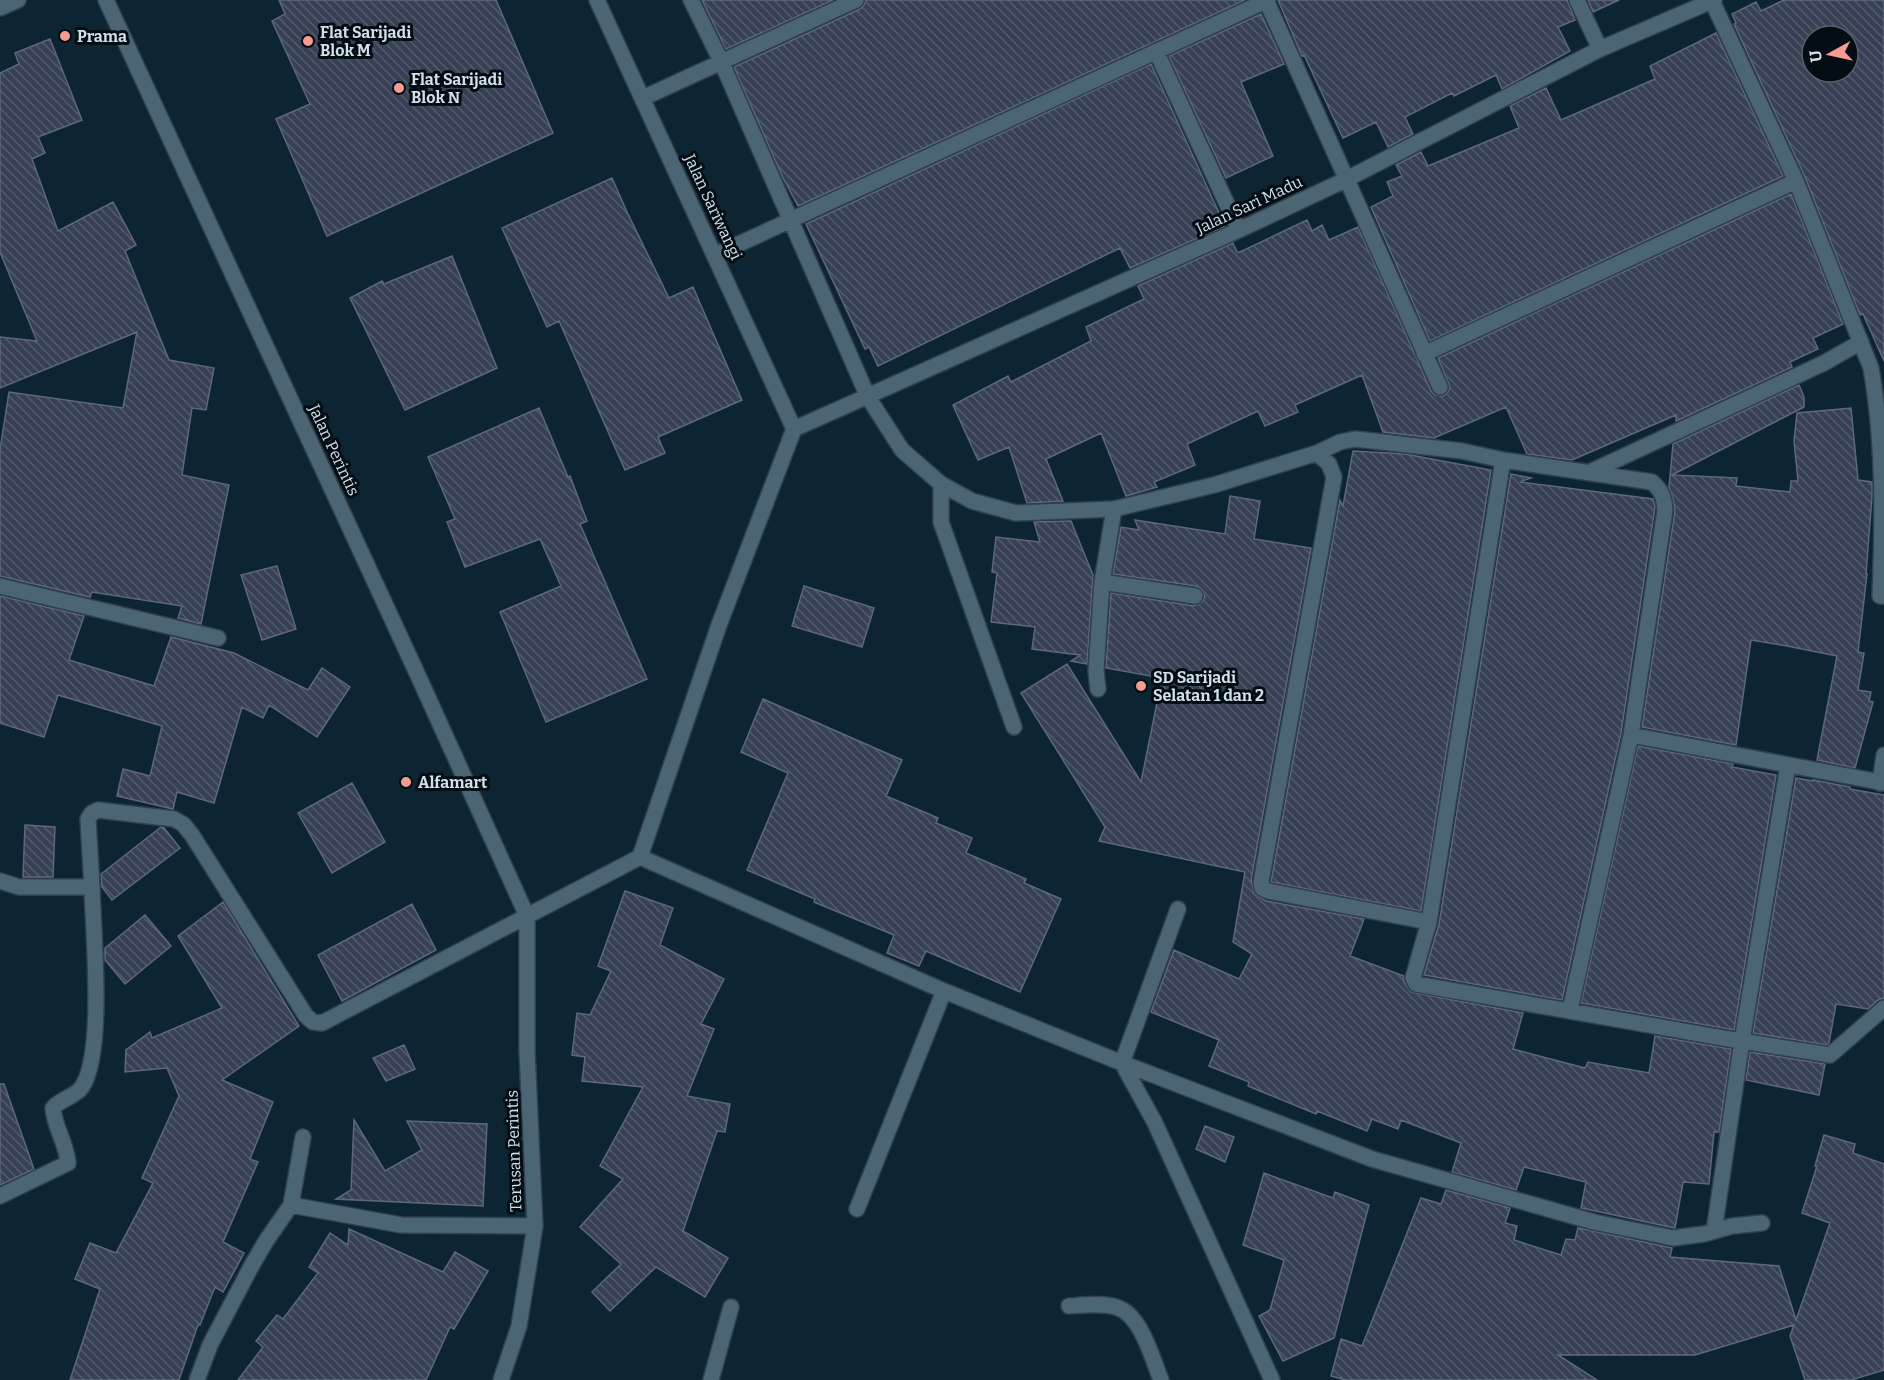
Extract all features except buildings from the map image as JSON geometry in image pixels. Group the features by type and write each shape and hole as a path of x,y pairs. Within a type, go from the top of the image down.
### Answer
{"street":[{"path":"0,8 18,0"},
{"name":"Jalan Perintis","path":"106,0 527,916"},
{"name":"Jalan Sariwangi","path":"597,0 794,429"},
{"path":"691,0 721,61 868,397 902,450 941,484 972,501 1016,513 1114,509 1214,485 1317,453 1340,442 1355,439 1462,452 1652,482 1664,496 1665,510 1631,735 1570,1010"},
{"path":"643,98 856,0"},
{"path":"715,255 1267,0 1345,180 1440,387"},
{"path":"1576,0 1600,49"},
{"path":"1713,0 1796,181 1871,368 1878,397 1884,485 1880,596 1884,596"},
{"name":"Jalan Sari Madu","path":"794,429 1239,230 1345,180 1600,49 1713,0"},
{"path":"1156,51 1239,230"},
{"path":"1424,354 1796,181"},
{"path":"1590,472 1824,363 1861,342"},
{"path":"0,1196 68,1163 66,1150 53,1117 53,1108 81,1089 91,1066 96,1020 88,819 92,813 98,810 119,812 174,819 183,824 306,1016 313,1022 322,1023 640,857 719,624 794,429"},
{"path":"1317,453 1329,464 1334,477 1261,882 1262,888 1429,922"},
{"path":"1503,460 1429,922 1413,978 1416,984 1830,1055 1884,1008"},
{"path":"941,484 940,522 1014,727"},
{"path":"1098,689 1096,670 1102,582 1114,509"},
{"path":"1102,582 1195,596"},
{"path":"0,586 218,638"},
{"path":"1631,735 1882,783 1884,755"},
{"path":"1714,1231 1742,1041 1788,765"},
{"path":"640,857 944,991 1122,1063 1372,1158 1572,1216 1673,1238 1762,1222"},
{"path":"0,881 19,887 92,887"},
{"path":"1178,909 1122,1063 1155,1123 1272,1380"},
{"name":"Terusan Perintis","path":"501,1380 519,1326 535,1226 527,1051 527,916"},
{"path":"857,1209 944,991"},
{"path":"197,1380 210,1345 252,1265 291,1205 303,1137"},
{"path":"291,1205 401,1224 535,1226"},
{"path":"1069,1306 1109,1305 1120,1308 1139,1327 1161,1380"},
{"path":"711,1380 731,1307"}],"place":[{"name":"Prama","path":"65,36"},
{"name":"Flat Sarijadi Blok M","path":"308,41"},
{"name":"Flat Sarijadi Blok N","path":"399,88"},
{"name":"SD Sarijadi Selatan 1 dan 2","path":"1141,686"},
{"name":"Alfamart","path":"406,782"}]}
